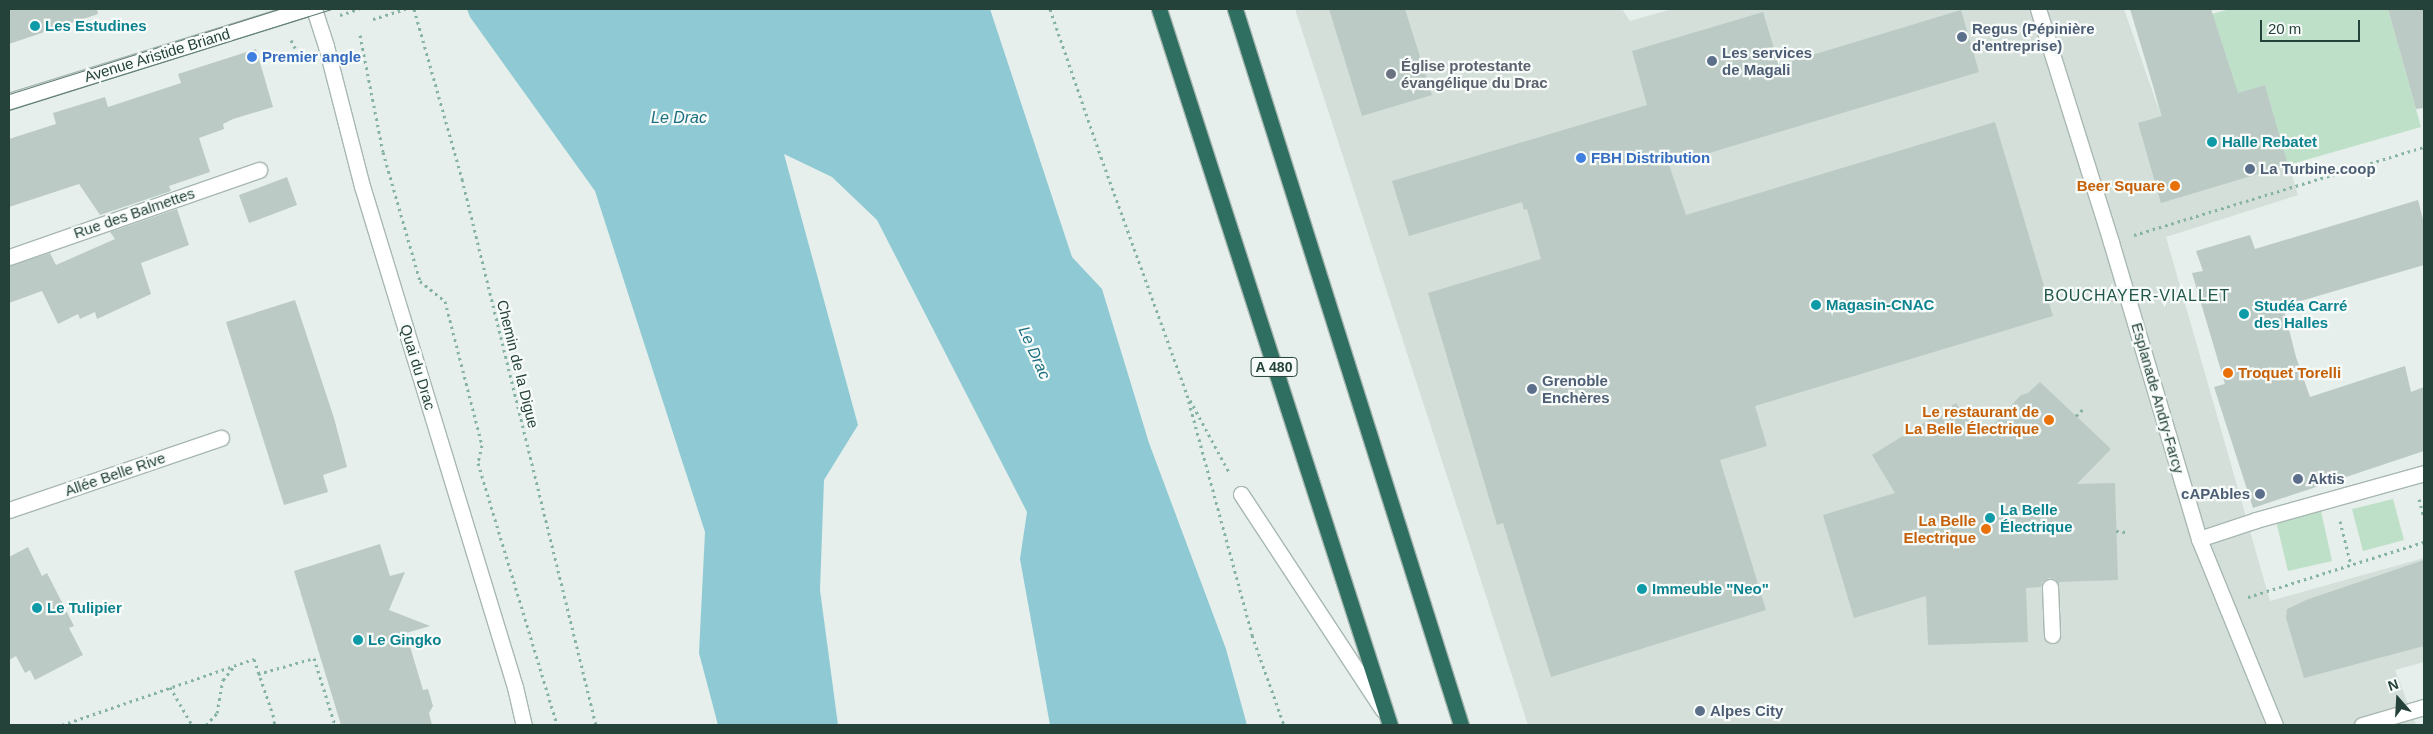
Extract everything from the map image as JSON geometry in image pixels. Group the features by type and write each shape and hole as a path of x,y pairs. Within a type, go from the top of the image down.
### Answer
{"highway":[{"name":"A 480","path":"1160,9 1388,720"},
{"path":"1235,9 1461,725"}],"street":[{"name":"Avenue Aristide Briand","path":"9,101 305,9"},
{"name":"Quai du Drac","path":"314,9 326,46 362,186 516,687 524,725"},
{"name":"Esplanade Andry-Farcy","path":"2038,9 2112,242 2199,539 2275,725"},
{"name":"Rue des Balmettes","path":"9,257 259,170"},
{"name":"Allée Belle Rive","path":"9,510 221,438"},
{"path":"2199,539 2424,473"},
{"path":"1241,494 1388,720"},
{"path":"2050,587 2052,635"},
{"path":"2362,725 2424,707"}],"path":[{"path":"372,19 405,9"},
{"name":"Chemin de la Digue","path":"414,9 462,179 596,725"},
{"path":"1050,9 1187,395 1252,634 1284,725"},
{"path":"360,35 383,152 420,281 445,301 482,446 478,463 557,725"},
{"path":"2112,242 2424,147"},
{"path":"1187,395 1241,494"},
{"path":"2076,416 2084,408"},
{"path":"2334,499 2351,565"},
{"path":"2116,532 2126,532"},
{"path":"2225,604 2424,542"},
{"path":"258,674 314,658 335,725"},
{"path":"62,725 254,659 275,721 273,725"},
{"path":"206,725 217,713 223,680 235,664"},
{"path":"170,687 192,725"}],"shaded area":[{"name":"BOUCHAYER-VIALLET","path":"1295,9 1622,9 1630,21 1672,9 2124,9 2161,116 2265,85 2298,195 2166,237 2270,601 2424,558 2424,662 2395,670 2416,725 1528,725"}],"green space":[{"path":"2230,9 2388,9 2421,127 2288,165 2265,85 2161,116 2155,93 2230,69 2212,14"},
{"path":"2393,499 2404,540 2363,551 2352,509"},
{"path":"2321,511 2332,561 2288,571 2276,521"}],"water":[{"name":"Le Drac","path":"467,9 990,9 1072,257 1102,289 1149,443 1226,649 1247,725 1050,725 1020,559 1027,512 877,220 832,177 784,154 858,425 824,480 820,590 838,725 718,725 699,653 705,532 595,191 470,17"}],"building":[{"name":"Les Estudines","path":"9,9 97,9 98,14 9,44"},
{"path":"1329,9 1405,9 1432,95 1362,116"},
{"path":"2130,9 2211,9 2238,93 2265,85 2288,165 2161,203 2138,123 2162,116"},
{"path":"2388,9 2424,9 2424,108 2416,109"},
{"path":"1961,10 1979,72 1669,165 1686,215 1995,122 2053,316 1755,406 1767,446 1720,460 1766,610 1551,677 1503,523 1497,525 1428,293 1541,259 1527,209 1524,210 1522,202 1409,236 1392,181 1647,105 1632,51 1763,12 1779,65"},
{"path":"256,49 273,107 233,119 223,124 224,129 199,138 210,172 169,186 171,191 100,215 79,184 9,207 9,139 56,124 53,113 105,97 108,107 181,83 178,74"},
{"path":"287,177 297,205 249,223 239,195"},
{"path":"2418,200 2424,223 2424,265 2283,306 2296,357 2310,397 2405,366 2411,392 2424,387 2424,451 2253,508 2214,387 2225,384 2192,273 2203,271 2196,251 2250,235 2255,249"},
{"path":"177,209 189,245 141,263 151,294 97,319 95,312 80,319 78,314 58,324 42,291 9,303 9,266 50,253 56,265 115,239 110,232"},
{"path":"295,300 334,418 347,467 323,475 328,492 284,505 226,322"},
{"name":"La Belle Électrique","path":"2040,382 2111,449 2077,484 2115,483 2118,580 2059,582 2059,585 2055,579 2049,578 2042,582 2041,587 2026,588 2028,642 1928,645 1926,596 1854,618 1823,515 1895,493 1872,455 1956,403 1981,438 2021,395 2028,393"},
{"name":"Le Gingko","path":"380,544 390,576 405,572 389,610 430,626 406,633 423,690 428,689 433,706 429,713 432,725 341,725 294,571"},
{"name":"Le Tulipier","path":"28,547 42,576 47,573 74,626 69,628 83,655 35,680 30,670 25,673 16,656 9,660 9,557"},
{"path":"2424,560 2424,646 2304,678 2286,618 2287,609 2306,600"}],"tram line":[{"path":"9,94 279,9"},
{"path":"9,110 331,9"}],"place":[{"name":"Les Estudines","path":"35,26"},
{"name":"Regus (Pépinière d'entreprise)","path":"1962,37"},
{"name":"Premier angle","path":"252,57"},
{"name":"Les services de Magali","path":"1712,61"},
{"name":"Église protestante évangélique du Drac","path":"1391,74"},
{"name":"Halle Rebatet","path":"2212,142"},
{"name":"FBH Distribution","path":"1581,158"},
{"name":"La Turbine.coop","path":"2250,169"},
{"name":"Beer Square","path":"2175,186"},
{"name":"Magasin-CNAC","path":"1816,305"},
{"name":"Studéa Carré des Halles","path":"2244,314"},
{"name":"Troquet Torelli","path":"2228,373"},
{"name":"Grenoble Enchères","path":"1532,389"},
{"name":"Le restaurant de La Belle Électrique","path":"2049,420"},
{"name":"Aktis","path":"2298,479"},
{"name":"cAPAbles","path":"2260,494"},
{"name":"La Belle Électrique","path":"1990,518"},
{"name":"La Belle Electrique","path":"1986,529"},
{"name":"Immeuble \"Neo\"","path":"1642,589"},
{"name":"Le Tulipier","path":"37,608"},
{"name":"Le Gingko","path":"358,640"},
{"name":"Alpes City","path":"1700,711"}],"district":[{"name":"BOUCHAYER-VIALLET","path":"2137,296"}]}
